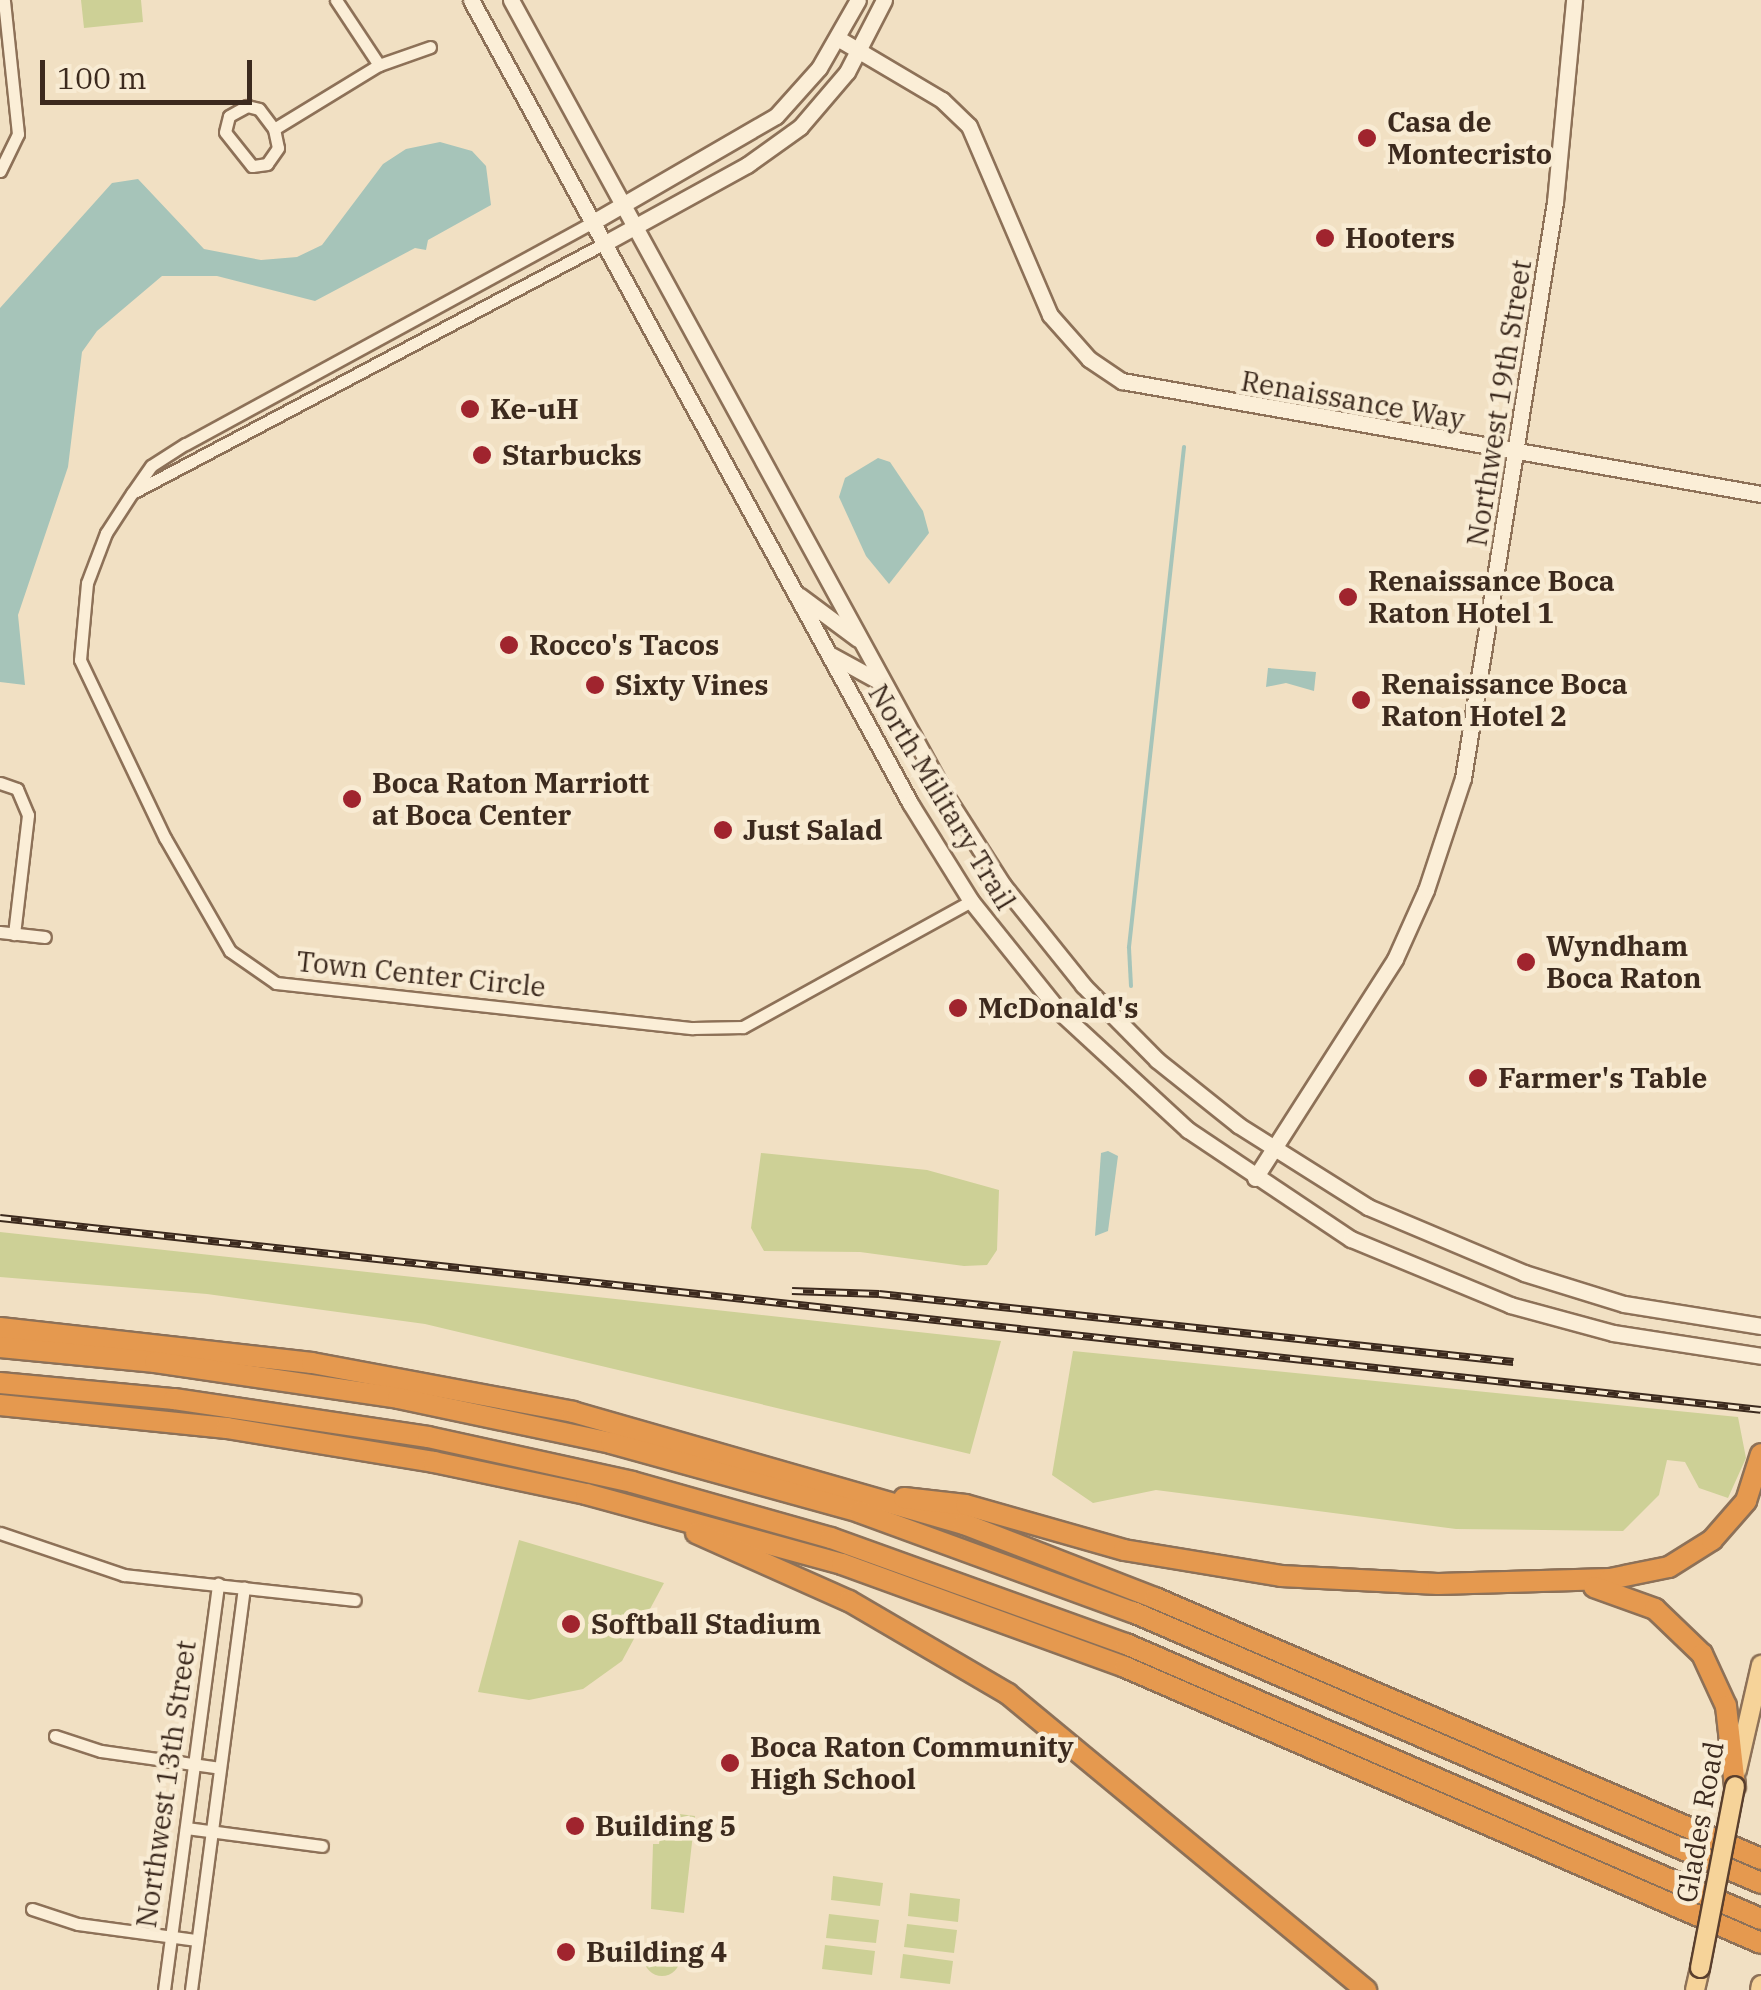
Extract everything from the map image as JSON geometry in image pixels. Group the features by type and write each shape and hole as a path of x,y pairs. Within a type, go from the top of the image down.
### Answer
{"highway":[{"path":"0,1328 209,1349 416,1380 625,1423 858,1494 1105,1577 1761,1859"},
{"path":"0,1346 398,1398 612,1444 859,1512 1133,1612 1761,1883"},
{"path":"0,1383 174,1399 428,1438 632,1482 832,1538 1126,1644 1761,1919"},
{"path":"0,1405 332,1443 634,1506 842,1564 1024,1628 1761,1943"},
{"path":"858,1494 949,1502 1124,1550 1281,1576 1547,1582 1633,1578 1692,1556 1740,1508 1761,1454"},
{"path":"634,1506 850,1602 987,1680 1092,1758 1366,1990"},
{"path":"1547,1582 1627,1595 1684,1632 1722,1693 1735,1786"}],"main road":[{"name":"North Military Trail","path":"471,0 829,654 971,901 1100,1053 1157,1105 1255,1178 1351,1238 1510,1305 1613,1334 1761,1356"},
{"name":"North Military Trail","path":"511,0 884,684 974,842 1050,947 1158,1060 1274,1150 1368,1207 1524,1274 1624,1304 1761,1326"},
{"path":"593,222 761,127 805,86 839,39 858,0"},
{"path":"605,243 781,142 832,92 860,51 884,0"},
{"name":"Northwest 19th Street","path":"1255,1178 1384,981 1442,846 1475,722 1517,454 1555,202 1574,0"},
{"name":"Renaissance Way","path":"839,39 942,100 969,126 1043,302 1078,348 1122,381 1172,394 1761,494"},
{"path":"797,594 862,642"},
{"path":"829,654 884,684"},
{"name":"Glades Road","path":"1695,1990 1761,1665"}],"street":[{"path":"0,171 18,134 4,0"},
{"path":"336,0 379,65"},
{"path":"274,129 379,65 430,46"},
{"path":"247,106 258,108 274,129 278,148 268,164 252,166 225,132 229,116 247,106"},
{"name":"Town Center Circle","path":"593,222 185,444 151,466 132,493 90,571 80,660 165,838 224,941 266,978 297,987 730,1029 971,901"},
{"path":"132,493 605,243"},
{"path":"0,782 17,788 28,815 7,933 45,937"},
{"path":"0,1533 124,1575 355,1600"},
{"name":"Northwest 13th Street","path":"164,1990 218,1584"},
{"name":"Northwest 13th Street","path":"190,1990 244,1587"},
{"path":"56,1736 101,1751 220,1768"},
{"path":"186,1828 322,1846"},
{"path":"32,1909 78,1924 197,1940"}],"green space":[{"path":"81,0 141,0 143,22 84,28"},
{"path":"761,1153 927,1170 999,1190 997,1250 987,1265 964,1266 860,1252 764,1251 751,1228"},
{"path":"0,1232 1001,1341 970,1454 425,1324 207,1294 0,1277"},
{"path":"1073,1351 1738,1417 1746,1458 1728,1498 1699,1488 1685,1462 1667,1460 1659,1495 1623,1531 1456,1529 1156,1490 1093,1503 1052,1475"},
{"name":"Softball Stadium","path":"519,1540 664,1583 622,1661 583,1689 529,1700 478,1692"},
{"path":"663,1812 695,1816 684,1913 651,1909 653,1844 659,1844"},
{"path":"833,1876 883,1883 880,1906 831,1900"},
{"path":"910,1893 960,1899 958,1922 908,1916"},
{"path":"829,1914 879,1920 876,1943 826,1938"},
{"path":"907,1924 957,1930 954,1953 904,1947"},
{"path":"662,1940 675,1945 680,1958 675,1971 662,1976 649,1971 644,1958 649,1945"},
{"path":"825,1945 875,1951 872,1975 822,1969"},
{"path":"903,1954 953,1961 950,1984 900,1978"}],"water":[{"path":"440,142 472,151 486,166 491,205 428,240 426,250 415,248 315,301 217,276 162,276 97,331 82,352 68,467 18,615 25,685 0,682 0,308 112,183 138,179 204,249 261,260 297,257 322,245 383,164 406,149"},
{"path":"878,458 890,462 923,511 929,533 889,584 866,556 839,497 845,478"},
{"path":"1268,668 1316,672 1314,691 1286,683 1266,687"},
{"path":"1108,1151 1118,1156 1108,1231 1095,1236 1101,1153"}],"waterway":[{"path":"1131,986 1129,947 1184,447"}],"railway":[{"path":"0,1218 1761,1410"},
{"path":"792,1291 879,1294 1513,1362"}],"place":[{"name":"Casa de Montecristo","path":"1367,138"},
{"name":"Hooters","path":"1325,238"},
{"name":"Ke-uH","path":"470,409"},
{"name":"Starbucks","path":"482,455"},
{"name":"Renaissance Boca Raton Hotel 1","path":"1348,597"},
{"name":"Rocco's Tacos","path":"509,645"},
{"name":"Sixty Vines","path":"595,685"},
{"name":"Renaissance Boca Raton Hotel 2","path":"1361,700"},
{"name":"Boca Raton Marriott at Boca Center","path":"352,799"},
{"name":"Just Salad","path":"723,830"},
{"name":"Wyndham Boca Raton","path":"1526,962"},
{"name":"McDonald's","path":"958,1008"},
{"name":"Farmer's Table","path":"1478,1078"},
{"name":"Softball Stadium","path":"571,1624"},
{"name":"Boca Raton Community High School","path":"730,1763"},
{"name":"Building 5","path":"575,1826"},
{"name":"Building 4","path":"566,1952"}]}
